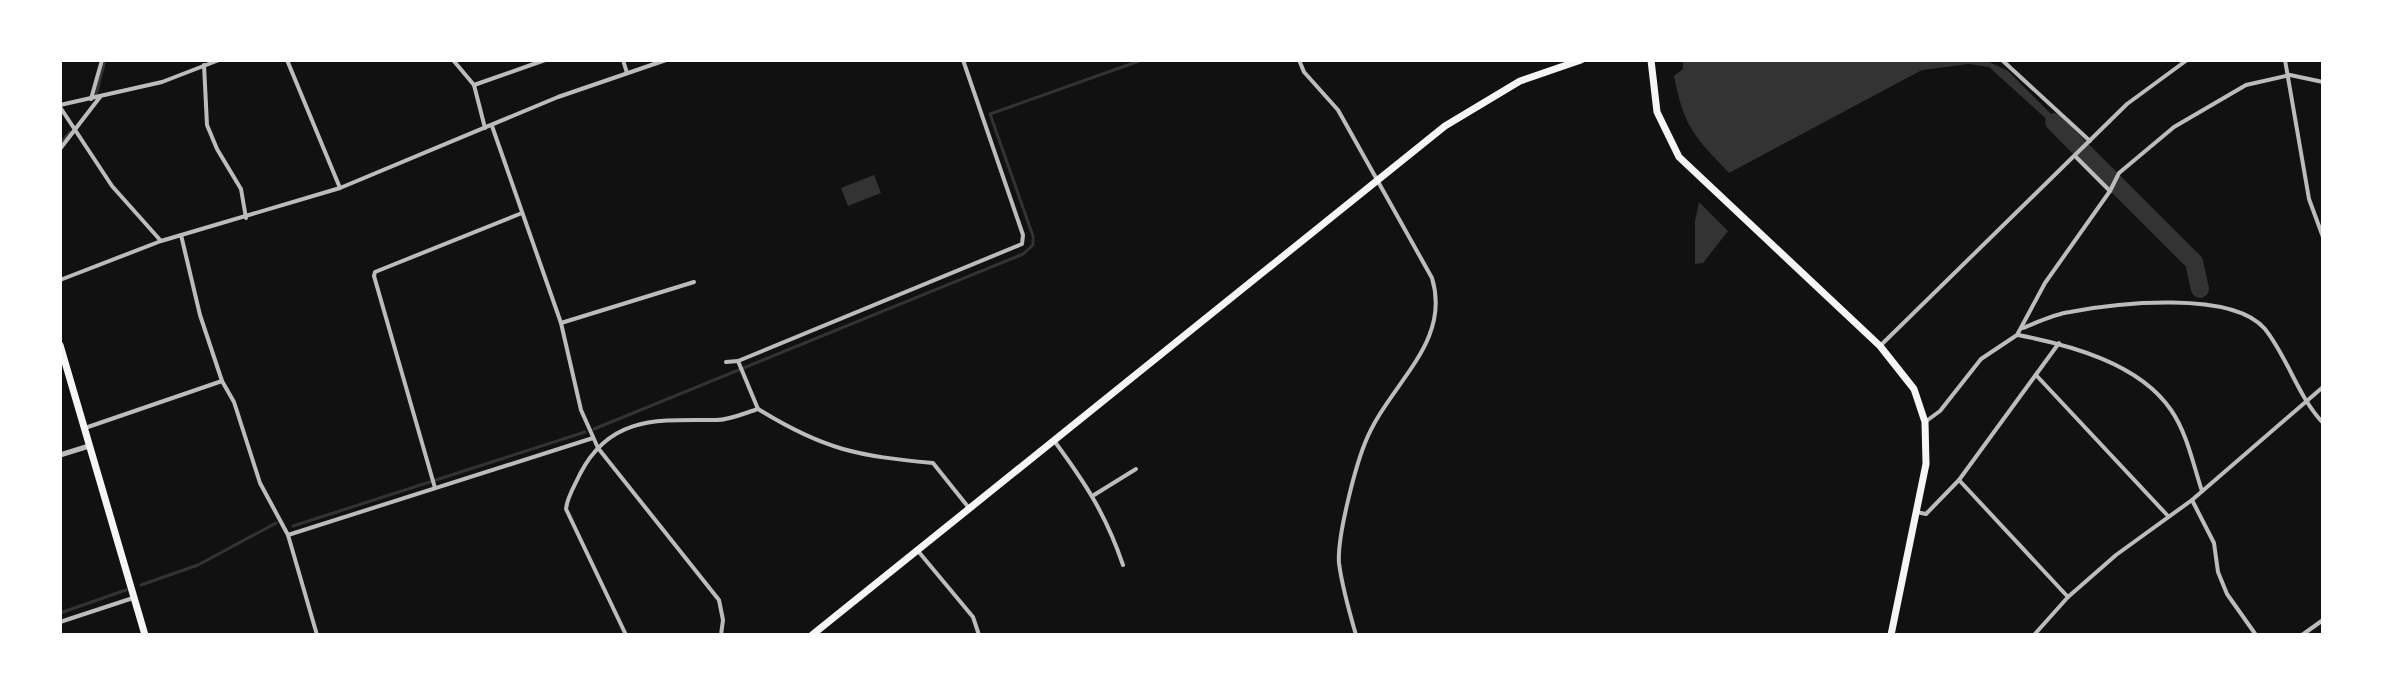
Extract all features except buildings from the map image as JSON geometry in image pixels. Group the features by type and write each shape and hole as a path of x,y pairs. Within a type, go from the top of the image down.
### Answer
{"main road":[{"path":"812,635 1468,110 1520,81 1581,60"},
{"path":"1651,60 1657,112 1679,157 1880,346 1914,389 1925,422 1926,464 1891,635"},
{"path":"60,345 63,364 85,428 145,635"}],"street":[{"path":"91,99 102,60"},
{"path":"161,241 112,186 60,106 162,82 219,60"},
{"path":"287,60 340,188"},
{"path":"453,60 474,85 522,213 561,323 581,410 593,438 719,600 723,620 721,635"},
{"path":"474,85 545,60"},
{"path":"623,60 627,73"},
{"path":"60,280 161,241 340,188 558,97 666,60"},
{"path":"726,362 738,361 1022,244 1023,235 963,60"},
{"path":"1299,60 1304,72 1338,110 1432,278 1438,298 1437,321 1429,341 1383,405 1365,443 1355,476 1339,543 1339,561 1356,635"},
{"path":"2002,60 2090,141"},
{"path":"1880,346 2127,104 2187,60"},
{"path":"2285,60 2290,75 2293,118 2314,221 2323,237"},
{"path":"204,65 207,125 217,149 241,189 246,218"},
{"path":"1925,422 1940,411 1981,359 2017,335 2045,283 2110,191 2119,173 2174,127 2246,85 2290,75 2323,82"},
{"path":"60,149 100,96"},
{"path":"2075,155 2110,191"},
{"path":"435,487 375,272 522,213"},
{"path":"181,235 200,315 222,381 234,402 260,483 288,535 317,635"},
{"path":"561,323 694,282"},
{"path":"2021,328 2068,312 2148,304 2216,307 2253,318 2266,331 2305,401 2323,423"},
{"path":"2017,335 2093,352 2158,395 2183,433 2202,491"},
{"path":"1916,512 1926,514 1959,480 2059,343"},
{"path":"738,361 758,409 831,448 874,459 933,463 969,508"},
{"path":"2036,375 2168,517"},
{"path":"85,428 222,381"},
{"path":"2034,635 2068,597 2116,555 2192,500 2323,387"},
{"path":"626,635 566,509 588,458 598,448 642,422 685,417 718,420 758,409"},
{"path":"288,535 593,438"},
{"path":"1053,440 1094,495 1108,521 1123,565"},
{"path":"60,455 90,445"},
{"path":"1094,495 1136,469"},
{"path":"1959,480 2068,597"},
{"path":"2192,500 2214,543 2218,572 2227,594 2256,635"},
{"path":"917,550 973,617 979,635"},
{"path":"60,622 134,597"},
{"path":"2302,635 2323,620"}],"shaded area":[{"path":"1683,60 1985,60 2008,71 2056,119 2052,124 1989,67 1969,64 1922,70 1729,173 1692,130 1682,107 1674,76 1683,69"},
{"path":"874,175 881,193 848,206 841,188"},
{"path":"1699,202 1728,231 1703,263 1695,264 1695,221"}],"waterway":[{"path":"96,95 105,60"},
{"path":"594,429 1023,254 1033,245 1033,236 990,114 1142,60"},
{"path":"2054,122 2194,262 2200,289"},
{"path":"60,144 70,132"},
{"path":"293,526 585,432"},
{"path":"141,585 198,565 276,523"},
{"path":"60,613 126,590"}]}
